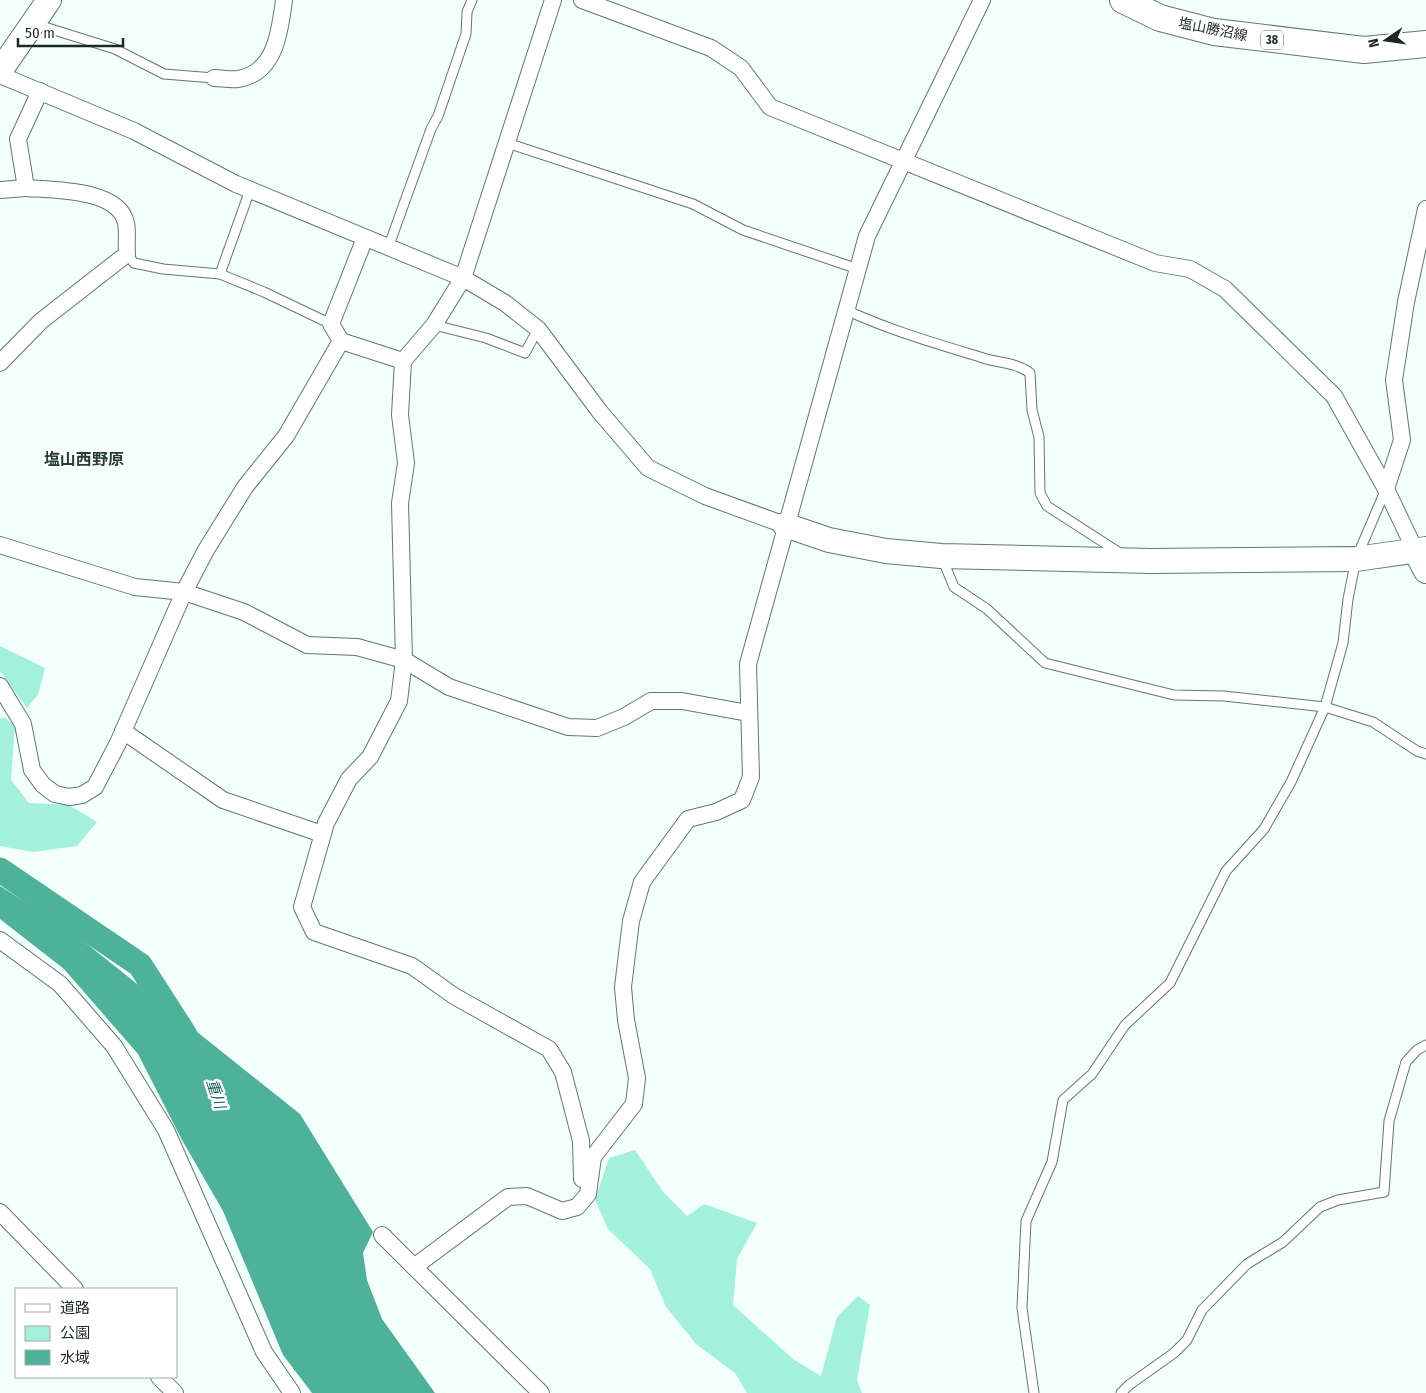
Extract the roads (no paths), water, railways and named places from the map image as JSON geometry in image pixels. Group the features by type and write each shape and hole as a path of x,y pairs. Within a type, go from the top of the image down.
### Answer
{"main road":[{"name":"塩山勝沼線","path":"1123,0 1160,18 1214,32 1364,50 1426,44"}],"street":[{"path":"0,71 49,0"},
{"path":"214,78 238,79 256,72 268,60 278,42 284,0"},
{"path":"553,0 463,278 434,325 402,361 400,415 406,463 400,503 404,660 399,701 370,756 349,779 326,823 302,907 314,932 412,966 454,996 549,1049 563,1072 581,1141 582,1201"},
{"path":"0,75 134,131 250,190 463,278 505,303 538,329 600,412 648,468 705,496 829,540 876,549 941,556 1132,560 1423,558 1334,396 1225,289 1190,269 1155,263 903,163 770,107 741,68 711,48 582,0"},
{"path":"414,1267 508,1197 527,1196 562,1211 577,1207 588,1194 593,1158 634,1104 637,1078 626,1020 623,987 632,921 642,882 688,819 716,812 742,800 751,777 748,664 785,525 867,236 982,0"},
{"path":"26,188 18,139 40,91"},
{"path":"0,190 26,188 84,193 116,205 126,222 126,254 42,321 0,363"},
{"path":"1386,489 1402,440 1394,380 1406,302 1426,209"},
{"path":"365,238 331,324 341,341 402,361"},
{"path":"0,686 23,724 32,770 43,785 55,794 69,797 82,795 95,787 123,731 184,592 206,550 240,495 286,436 341,341"},
{"path":"0,545 136,587 184,592 244,612 307,645 357,647 404,660 449,687 568,727 597,728 624,717 651,701 682,701 748,713"},
{"path":"123,731 223,800 322,834"},
{"path":"0,940 60,984 114,1046 166,1130 264,1352 292,1393"},
{"path":"0,1212 74,1288"},
{"path":"382,1235 542,1393"},
{"path":"160,1378 175,1393"}],"lane":[{"path":"388,248 448,89 466,34 467,12 472,0"},
{"path":"34,24 115,50 164,74 214,78"},
{"path":"507,143 693,204 743,230 858,269"},
{"path":"220,274 250,190"},
{"path":"126,254 134,263 163,269 220,274 264,292 331,324"},
{"path":"846,310 887,329 990,360 1022,367 1030,372 1032,410 1039,437 1040,493 1047,506 1132,560"},
{"path":"434,325 486,338 525,353 538,329"},
{"path":"1034,1393 1022,1308 1026,1221 1052,1162 1063,1100 1092,1074 1125,1025 1170,983 1226,871 1264,829 1291,782 1325,707 1343,643 1348,599 1356,559 1386,489"},
{"path":"941,556 954,587 987,609 1045,663 1174,695 1224,696 1325,707 1373,722 1417,751 1426,754"},
{"path":"1121,1393 1128,1384 1174,1353 1187,1340 1202,1310 1247,1264 1283,1242 1320,1207 1338,1200 1384,1192 1389,1121 1406,1062 1417,1050 1426,1045"}],"water":[{"path":"0,886 67,928 300,1114 373,1232 363,1253 367,1280 382,1319 435,1393 312,1393 283,1355 223,1211 182,1140 138,1054 64,969 0,919"}],"waterway":[{"name":"重川","path":"0,870 140,965 185,1035"}],"district":[{"name":"塩山西野原","path":"84,459"}]}
